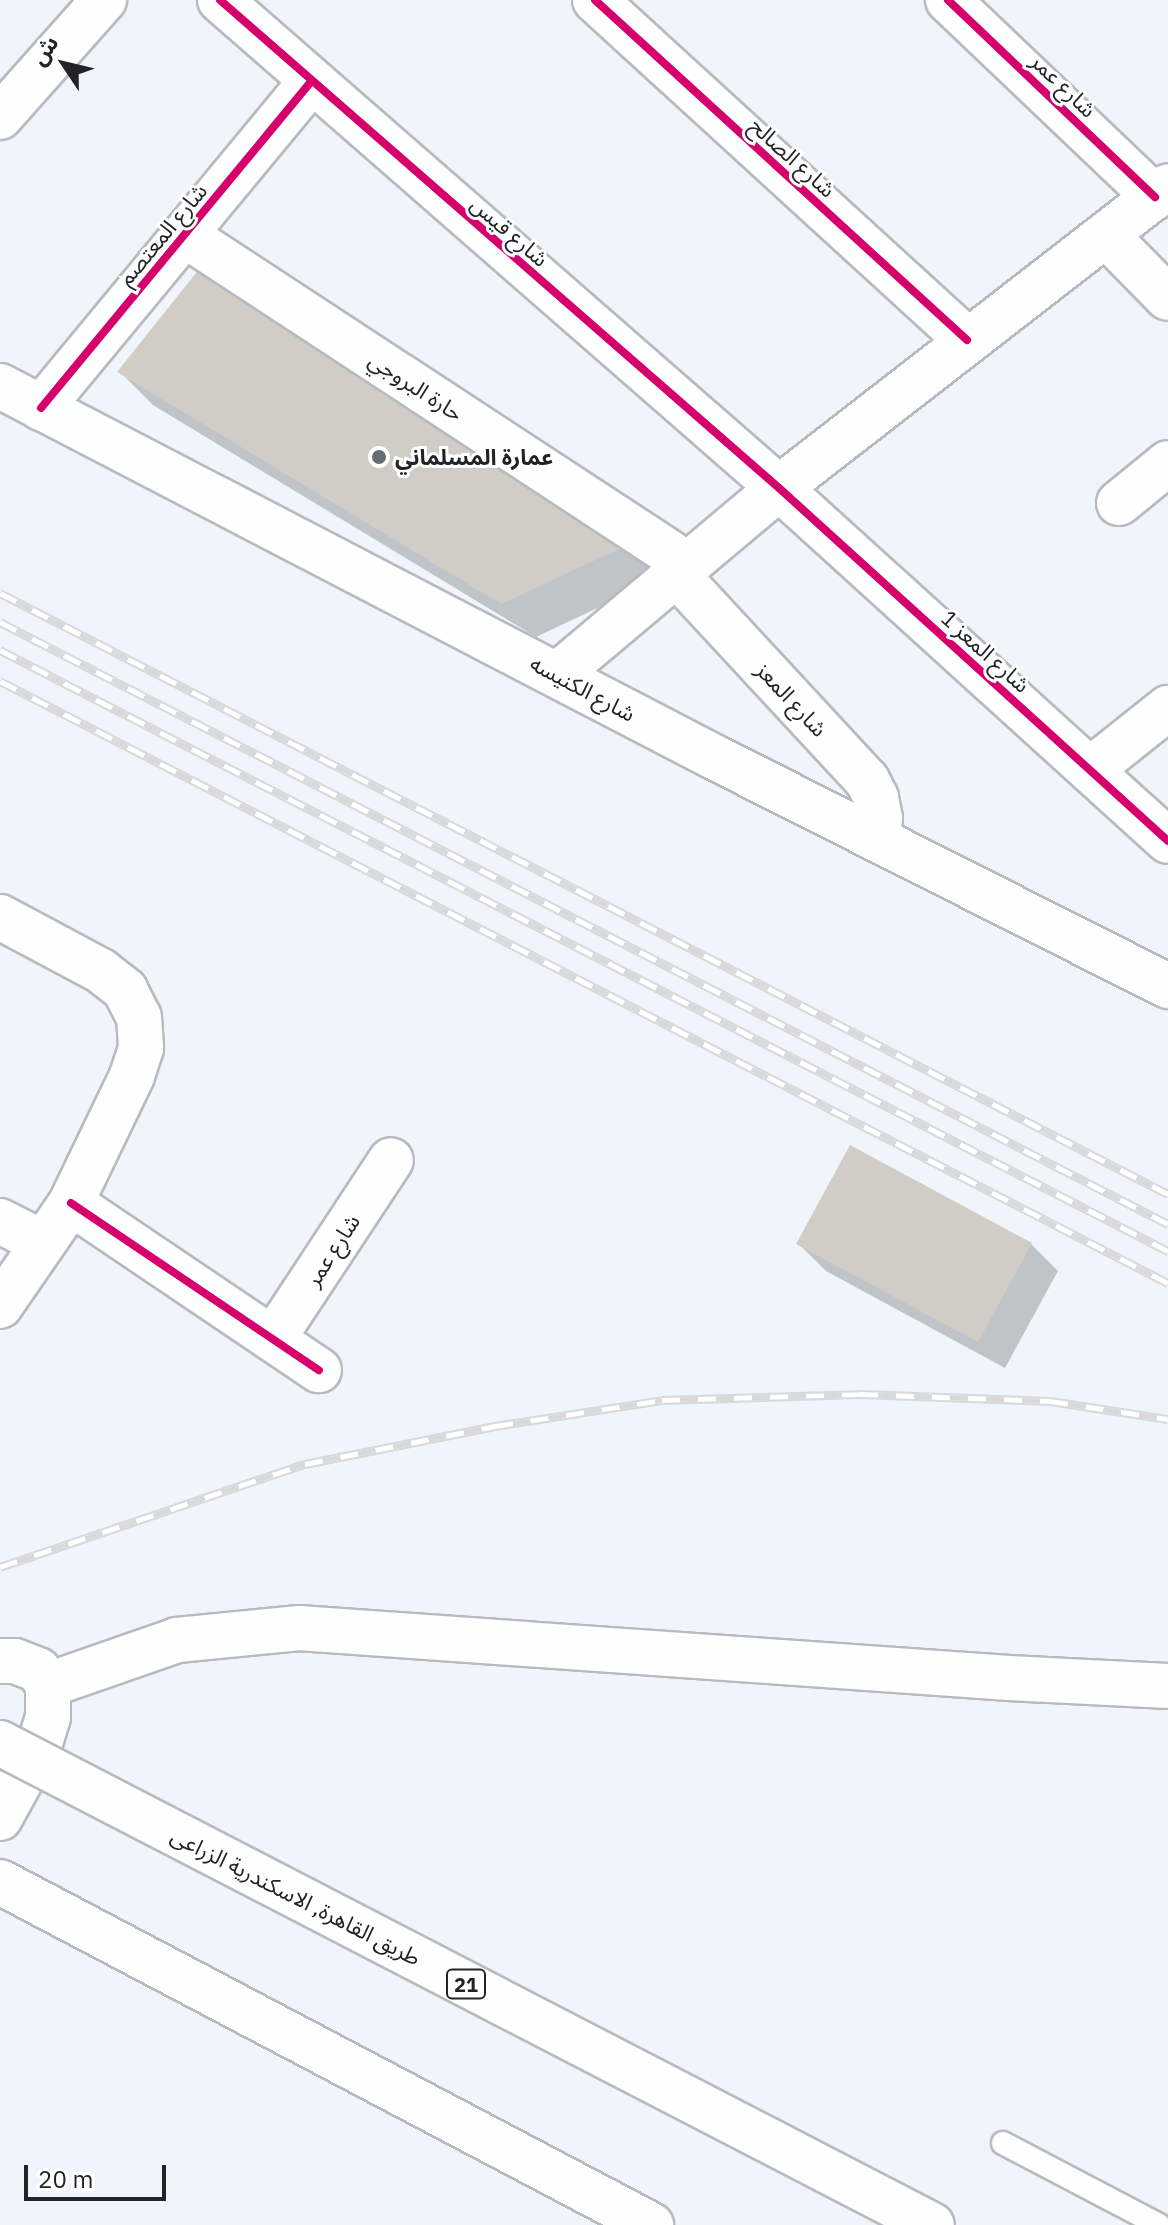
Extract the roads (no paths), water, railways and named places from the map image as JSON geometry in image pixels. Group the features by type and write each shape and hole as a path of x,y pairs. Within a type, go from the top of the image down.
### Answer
{"main road":[{"path":"0,117 104,0"},
{"name":"شارع قيس","path":"220,0 310,83 779,488"},
{"name":"شارع الصالح","path":"595,0 967,340"},
{"name":"شارع عمر","path":"948,0 1161,192"},
{"name":"شارع المعتصم","path":"41,408 310,83"},
{"path":"558,674 779,488 1161,192"},
{"name":"حارة البروجي","path":"185,235 681,569"},
{"path":"1106,235 1168,298"},
{"name":"شارع الكنيسه","path":"0,386 1168,986"},
{"path":"1119,503 1168,463"},
{"name":"شارع المعز 1","path":"779,488 1168,841"},
{"name":"شارع المعز","path":"681,569 867,780 876,798 880,818 878,839"},
{"path":"1090,770 1168,708"},
{"path":"0,917 101,971 125,990 139,1017 141,1048 132,1076 71,1203 0,1306"},
{"name":"شارع عمر","path":"273,1339 391,1160"},
{"path":"71,1203 319,1370"},
{"path":"0,1221 43,1243"},
{"path":"48,1685 177,1640 299,1628 978,1676 1168,1686"},
{"path":"0,1661 15,1661 38,1670 48,1685 48,1717 39,1747 0,1818"},
{"name":"طريق القاهرة, الاسكندرية الزراعى","path":"0,1743 932,2225"},
{"path":"0,1882 651,2225"}],"lane":[{"path":"1003,2143 1159,2225"}],"railway":[{"path":"0,593 1168,1194"},
{"path":"0,622 1168,1224"},
{"path":"0,650 1168,1251"},
{"path":"0,681 1168,1283"},
{"path":"0,1567 305,1464 495,1426 662,1400 860,1394 1050,1401 1168,1419"}],"place":[{"name":"عمارة المسلماني","path":"379,457"}]}
